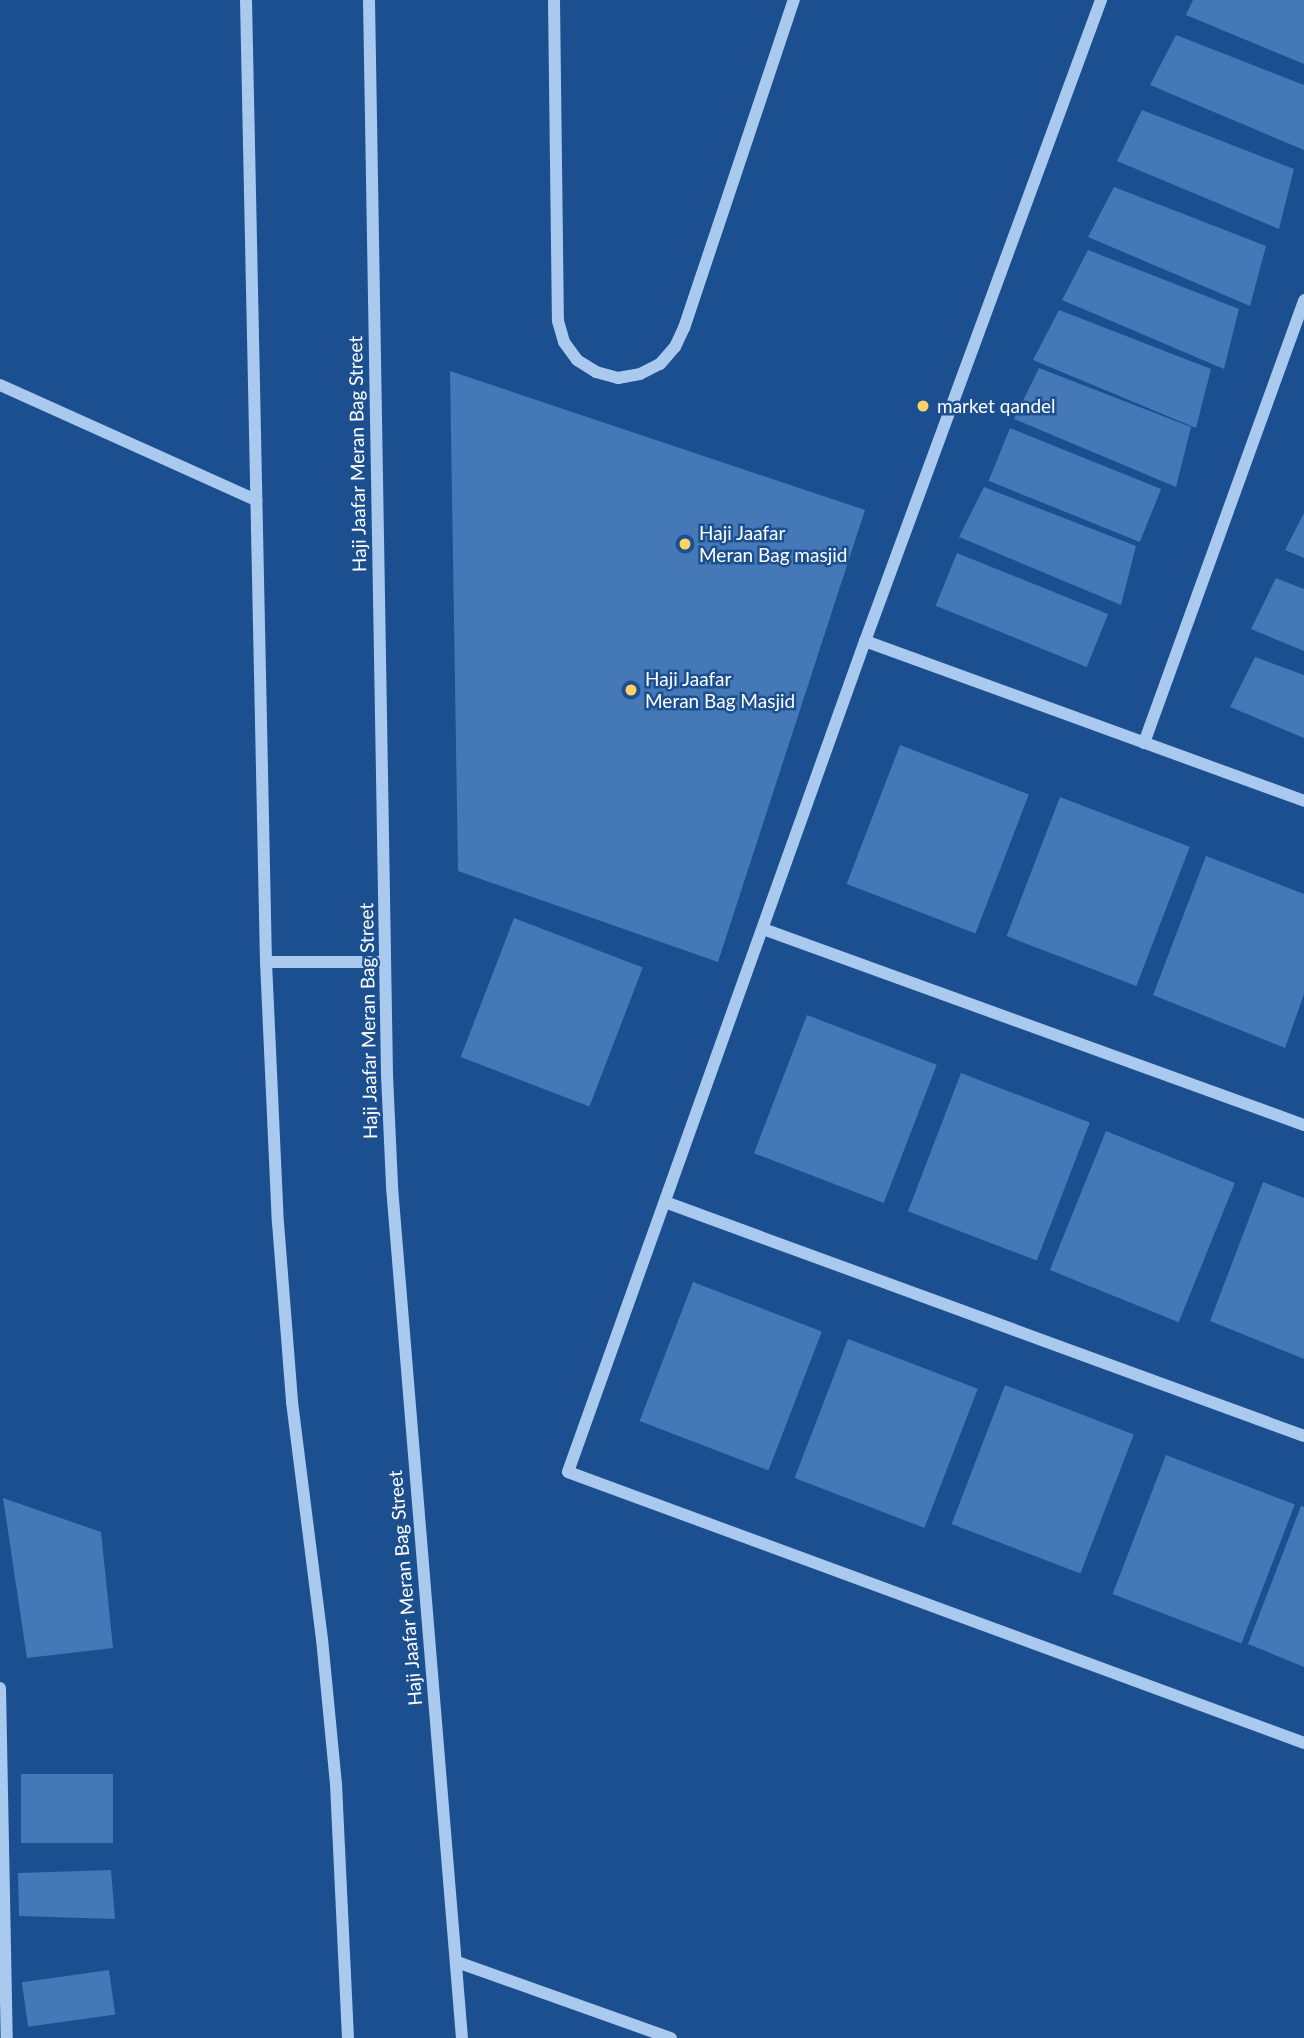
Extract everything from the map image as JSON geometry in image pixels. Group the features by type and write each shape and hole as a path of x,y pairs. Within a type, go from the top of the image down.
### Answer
{"street":[{"path":"246,0 266,962 283,1313 322,1639 335,1784 348,2038"},
{"name":"Haji Jaafar Meran Bag Street","path":"369,0 387,1075 399,1300 462,2038"},
{"path":"554,0 558,321 564,342 577,360 596,372 618,378 640,374 660,364 675,347 684,328 794,0"},
{"path":"1101,0 865,641 568,1472 1304,1743"},
{"path":"1144,743 1304,300"},
{"path":"0,385 256,500"},
{"path":"865,641 1304,801"},
{"path":"763,929 1304,1125"},
{"path":"266,962 385,962"},
{"path":"664,1202 1304,1436"},
{"path":"0,1688 7,2038"},
{"path":"457,1962 671,2038"}],"building":[{"path":"1193,0 1304,0 1304,64 1186,15"},
{"path":"1176,35 1304,85 1304,150 1150,85"},
{"path":"1142,110 1294,169 1279,229 1117,161"},
{"path":"1114,187 1266,246 1250,306 1088,237"},
{"path":"1088,250 1239,309 1224,369 1062,300"},
{"path":"1059,310 1211,369 1196,428 1033,360"},
{"path":"1039,368 1191,427 1176,487 1014,419"},
{"name":"Haji Jaafar Meran Bag Masjid","path":"450,371 865,510 718,962 458,871"},
{"path":"1010,428 1161,489 1140,542 989,481"},
{"path":"984,487 1136,546 1121,605 959,537"},
{"path":"1304,513 1304,558 1285,550"},
{"path":"957,553 1108,614 1087,667 936,606"},
{"path":"1276,578 1304,589 1304,651 1251,629"},
{"path":"1255,657 1304,675 1304,738 1230,707"},
{"path":"900,745 1029,794 975,934 847,884"},
{"path":"1060,797 1190,847 1136,986 1007,936"},
{"path":"1206,856 1304,894 1304,994 1285,1048 1153,995"},
{"path":"514,918 643,967 589,1107 461,1057"},
{"path":"807,1015 937,1065 884,1203 754,1153"},
{"path":"961,1073 1090,1122 1037,1261 908,1211"},
{"path":"1106,1131 1235,1183 1179,1322 1050,1270"},
{"path":"1263,1182 1304,1198 1304,1359 1210,1321"},
{"path":"693,1282 822,1331 768,1471 640,1421"},
{"path":"848,1339 978,1389 924,1528 795,1478"},
{"path":"1005,1385 1134,1434 1080,1574 952,1524"},
{"path":"1166,1455 1295,1504 1241,1644 1113,1594"},
{"path":"3,1498 101,1532 113,1648 27,1658"},
{"path":"1301,1506 1304,1507 1304,1667 1248,1644"},
{"path":"21,1774 113,1774 113,1843 21,1843"},
{"path":"111,1870 115,1919 19,1916 18,1873"},
{"path":"109,1970 115,2015 28,2027 22,1982"}],"place":[{"name":"market qandel","path":"923,406"},
{"name":"Haji Jaafar Meran Bag masjid","path":"685,544"},
{"name":"Haji Jaafar Meran Bag Masjid","path":"631,690"}]}
